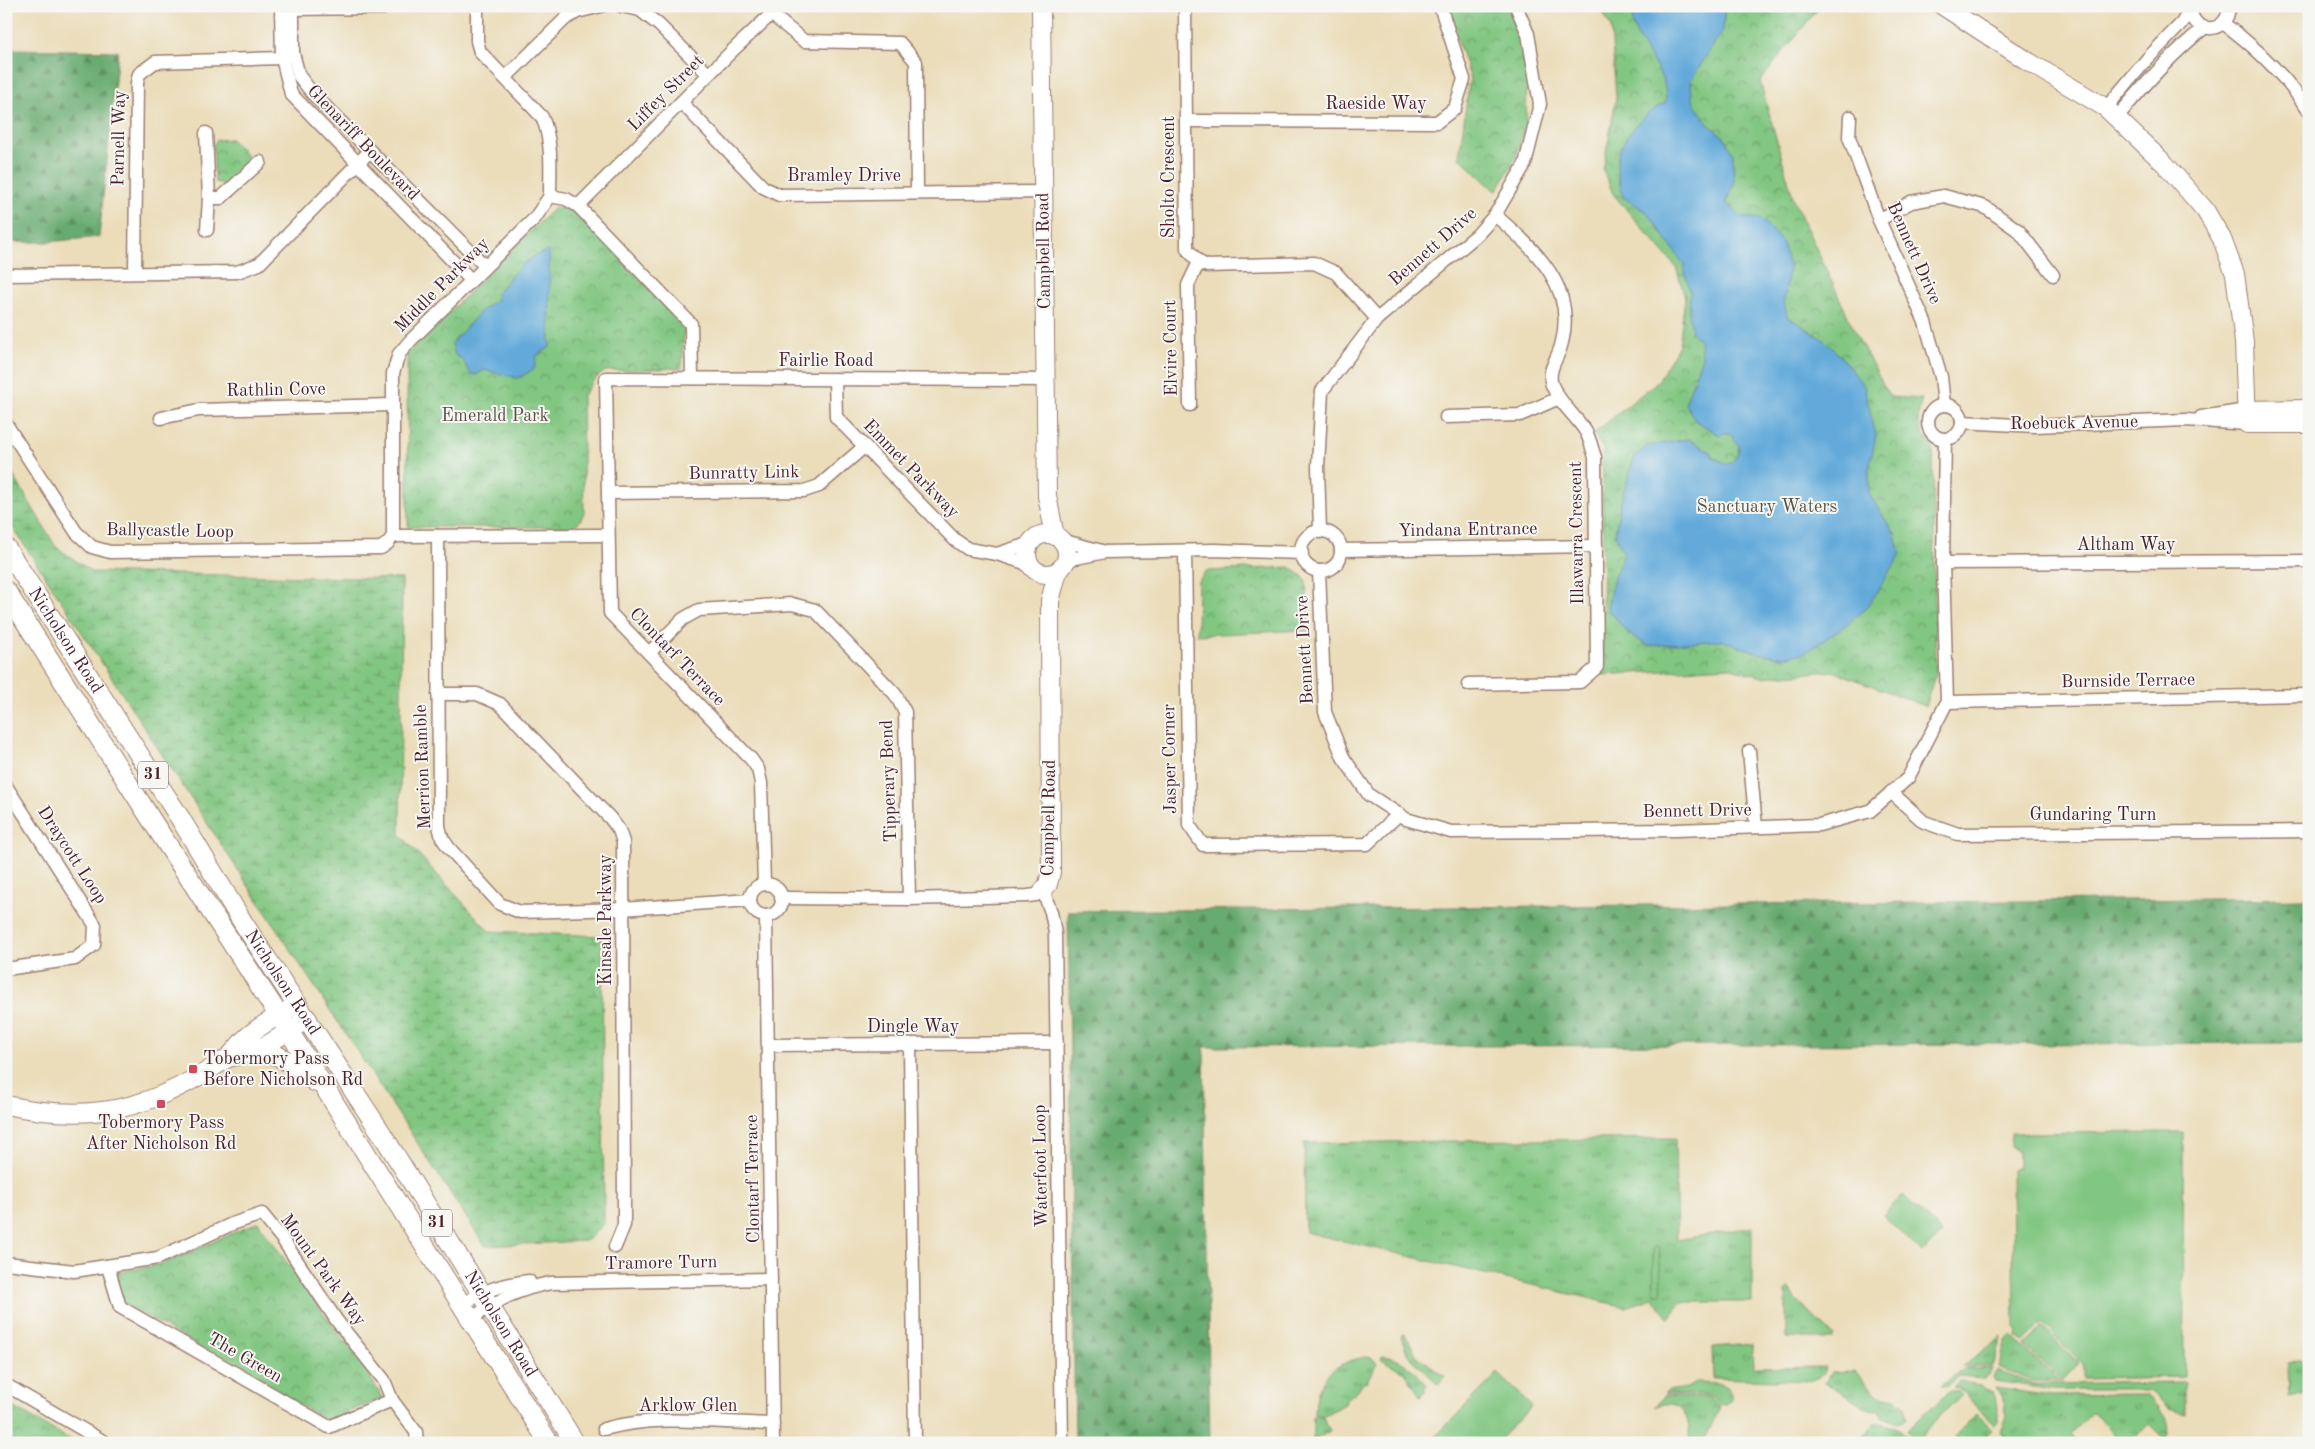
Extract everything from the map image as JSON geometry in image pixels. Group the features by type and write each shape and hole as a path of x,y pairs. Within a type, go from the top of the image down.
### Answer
{"main road":[{"name":"Nicholson Road","path":"6,548 175,810 242,921 303,1011 382,1134 575,1443"},
{"name":"Nicholson Road","path":"6,591 328,1093 549,1443"},
{"path":"262,1048 301,1069 328,1093"}],"street":[{"path":"287,8 383,8 388,6"},
{"path":"477,6 478,49 542,117 546,127 550,141 550,196 566,199 578,206 691,324 692,378"},
{"path":"505,78 576,9 601,6"},
{"path":"622,6 640,10 659,25 708,74"},
{"name":"Campbell Road","path":"782,898 910,899 1028,896 1036,895 1043,891 1048,884 1051,872 1050,600 1062,565 1065,546 1058,538 1047,496 1041,6"},
{"name":"Sholto Crescent","path":"1185,6 1187,248 1199,262"},
{"name":"Raeside Way","path":"1186,121 1437,122 1455,108 1464,78 1440,6"},
{"name":"Bennett Drive","path":"1320,532 1318,466 1322,391 1377,319 1477,235 1495,215 1525,164 1540,104 1528,34 1516,6"},
{"path":"1944,6 2037,68 2111,113 2164,164 2205,210 2222,239 2235,274 2244,342 2247,417"},
{"path":"2190,8 2195,21 2204,28 2211,28 2223,23 2228,17 2229,6"},
{"name":"Glenariff Boulevard","path":"287,8 287,56 291,94 471,280"},
{"path":"2111,113 2148,58 2182,23 2190,8"},
{"path":"776,10 804,41 900,43 916,62 917,193"},
{"name":"Liffey Street","path":"578,206 682,103 708,74 776,10"},
{"path":"2223,23 2250,43 2304,94 2309,111"},
{"path":"2111,113 2180,47 2204,28"},
{"name":"Glenariff Boulevard","path":"287,56 313,94 485,266"},
{"name":"Parnell Way","path":"135,272 137,83 139,74 155,62 287,56"},
{"name":"Bramley Drive","path":"682,103 763,187 779,195 1043,192"},
{"name":"Bennett Drive","path":"1850,117 1848,137 1879,220 1925,322 1941,377 1944,405"},
{"path":"206,133 209,198 207,230"},
{"path":"6,275 237,272 259,264 370,151"},
{"path":"209,198 221,198 260,162"},
{"name":"Middle Parkway","path":"393,536 393,373 399,354 534,218 550,196"},
{"path":"1879,220 1911,202 1944,196 1985,207 2019,231 2053,275"},
{"name":"Illawarra Crescent","path":"1468,684 1580,682 1597,667 1595,457 1586,433 1559,398 1552,384 1550,370 1560,349 1566,329 1562,294 1548,267 1529,245 1495,215"},
{"path":"1199,262 1207,266 1314,263 1336,273 1377,319"},
{"name":"Elvire Court","path":"1190,405 1188,285 1199,262"},
{"name":"Fairlie Road","path":"606,378 1045,380"},
{"name":"Clontarf Terrace","path":"606,378 607,535 610,613 751,759 758,770 761,783 764,884"},
{"name":"Emmet Parkway","path":"835,378 836,417 955,540 968,549 997,554 1034,568"},
{"path":"1446,417 1520,415 1559,398"},
{"name":"Rathlin Cove","path":"161,418 198,410 393,405"},
{"path":"1944,405 1954,407 1959,411 1962,422 1958,433 1945,439 1936,436 1928,424 1930,413 1935,408 1944,405"},
{"name":"Roebuck Avenue","path":"2247,417 2309,409"},
{"name":"Roebuck Avenue","path":"1962,422 2035,426 2186,420 2224,412 2247,417 2309,424"},
{"name":"Ballycastle Loop","path":"6,424 76,532 92,547 110,552 380,548 388,544 393,536"},
{"name":"Bennett Drive","path":"1319,571 1325,712 1343,758 1369,795 1406,819 1451,832 1676,830 1819,825 1870,811 1908,778 1947,702 1944,563 1945,439"},
{"name":"Bunratty Link","path":"608,493 804,491 819,486 865,446"},
{"name":"Campbell Road","path":"1047,496 1027,556 1050,600"},
{"path":"1034,568 1051,574 1062,565 1105,552 1215,550 1302,553 1305,540 1310,535 1320,532 1332,534 1337,539 1341,550"},
{"path":"393,536 607,535"},
{"path":"1033,541 1049,535 1105,552"},
{"name":"Merrion Ramble","path":"438,536 439,826 442,838 449,848 500,904 520,912 622,909 750,900"},
{"name":"Emmet Parkway","path":"997,554 1033,541"},
{"name":"Yindana Entrance","path":"1341,550 1596,546"},
{"name":"Bennett Drive","path":"1302,553 1307,565 1319,571 1326,570 1337,563 1341,550"},
{"name":"Jasper Corner","path":"1185,551 1189,825 1203,845 1367,844 1399,814"},
{"name":"Altham Way","path":"1944,563 2309,561"},
{"name":"Tipperary Bend","path":"649,653 683,620 699,610 792,604 815,610 895,694 904,712 910,899"},
{"name":"Kinsale Parkway","path":"438,694 477,694 500,704 610,818 619,830 623,842 624,1225 615,1247"},
{"name":"Burnside Terrace","path":"1947,702 2309,695"},
{"path":"1749,751 1756,827"},
{"name":"Draycott Loop","path":"6,786 95,925 94,945 75,959 6,969"},
{"name":"Gundaring Turn","path":"1892,792 1924,822 1958,834 2309,831"},
{"path":"764,884 776,888 782,898 778,910 766,916 755,912 750,900 755,888 764,884"},
{"name":"Waterfoot Loop","path":"1043,891 1051,912 1055,932 1062,1443"},
{"name":"Clontarf Terrace","path":"766,916 773,1443"},
{"path":"227,1058 257,1051 262,1048 284,1024 303,1011"},
{"path":"6,1105 58,1113 122,1109 167,1094 227,1058 248,1036 284,1024"},
{"name":"Dingle Way","path":"769,1045 910,1046 1057,1043"},
{"path":"910,1046 915,1443"},
{"name":"Mount Park Way","path":"6,1263 74,1271 158,1258 232,1224 262,1214 283,1240 337,1321 384,1380 392,1400 416,1432 417,1443"},
{"name":"The Green","path":"108,1267 120,1307 330,1427 392,1400"},
{"name":"Tramore Turn","path":"466,1312 501,1285 533,1280 551,1283 771,1279"},
{"path":"6,1385 106,1443"},
{"name":"Arklow Glen","path":"604,1429 650,1420 773,1424"}],"green space":[{"path":"1446,6 1509,6 1521,33 1527,73 1526,126 1513,163 1496,192 1459,157 1470,77"},
{"name":"Sanctuary Waters","path":"1599,6 1820,6 1760,81 1794,201 1858,338 1890,397 1922,399 1918,419 1919,425 1933,446 1936,673 1925,706 1833,671 1762,677 1728,667 1602,675 1603,449 1594,433 1658,381 1679,345 1685,298 1676,267 1613,194 1603,170 1616,98 1611,27"},
{"path":"6,49 118,51 99,237 47,242 6,242"},
{"path":"231,139 247,156 247,165 227,185 215,182 213,145 217,140"},
{"name":"Emerald Park","path":"555,207 576,209 684,325 682,368 605,371 594,380 582,397 584,513 579,522 572,527 408,527 407,354"},
{"path":"6,463 56,547 92,572 402,579 400,834 489,931 602,936 604,1224 586,1241 485,1246 6,517"},
{"path":"1290,567 1306,579 1309,630 1197,635 1198,581 1206,571"},
{"path":"2309,898 2309,1043 1204,1047 1210,1443 1075,1443 1068,911"},
{"path":"2183,1132 2184,1377 2083,1379 2083,1364 2042,1323 2024,1342 2017,1337 2018,1330 2014,1327 2012,1170 2018,1167 2018,1151 2011,1146 2011,1133"},
{"path":"1675,1138 1677,1240 1752,1227 1752,1302 1681,1302 1669,1318 1653,1298 1626,1307 1305,1232 1304,1143"},
{"path":"1903,1195 1942,1233 1922,1253 1883,1215"},
{"path":"258,1222 366,1369 382,1398 327,1421 120,1301 113,1274 165,1263"},
{"path":"1653,1247 1659,1247 1662,1294 1654,1294"},
{"path":"1789,1287 1796,1300 1834,1336 1833,1338 1786,1338 1786,1290"},
{"path":"2042,1327 2079,1363 2062,1381 2025,1346"},
{"path":"1405,1334 1417,1356 1445,1376 1438,1384 1408,1355 1401,1336"},
{"path":"2012,1336 2059,1381 2033,1381 1998,1367 2007,1339"},
{"path":"2002,1337 1992,1366 1962,1366"},
{"path":"1753,1344 1754,1368 1825,1367 1823,1373 1810,1381 1713,1378 1712,1347"},
{"path":"1382,1356 1402,1362 1427,1385 1424,1388 1426,1390 1420,1396 1406,1373 1381,1359"},
{"path":"1365,1357 1371,1358 1378,1363 1366,1382 1364,1381 1357,1391 1345,1400 1346,1403 1323,1416 1315,1415 1318,1392 1327,1375 1343,1364"},
{"path":"2297,1360 2309,1360 2309,1392 2289,1397 2288,1363"},
{"path":"1992,1368 1989,1375 1984,1379 1959,1377 1945,1386 1941,1385 1964,1369"},
{"path":"1997,1370 2034,1384 2185,1382 2185,1413 2168,1408 2151,1390 2054,1390 1996,1381 1994,1377"},
{"path":"1855,1371 1878,1395 1895,1398 1905,1406 1907,1418 1899,1423 1882,1417 1880,1411 1869,1410 1825,1383 1831,1372"},
{"path":"1498,1373 1532,1406 1496,1443 1429,1443"},
{"path":"1697,1382 1714,1383 1724,1386 1728,1388 1732,1399 1727,1404 1721,1406 1710,1395 1664,1394 1671,1390 1688,1387"},
{"path":"1960,1382 1981,1385 1985,1390 1992,1392 1999,1414 1995,1425 1959,1388 1952,1387"},
{"path":"1996,1388 2051,1396 2148,1395 2167,1421 2168,1433 2165,1439 2149,1423 2129,1443 2125,1443 2092,1412 2070,1434 2078,1443 2012,1443 2001,1432 2007,1416 2004,1403"},
{"path":"1949,1390 1959,1391 1962,1394 1917,1440 1907,1431"},
{"path":"1664,1396 1709,1397 1720,1407 1703,1443 1689,1443 1686,1417 1678,1407 1672,1404 1664,1404 1654,1407"},
{"path":"6,1403 76,1443 6,1443"},
{"path":"1977,1413 1992,1429 1978,1443 1960,1443 1955,1436"},
{"path":"1313,1417 1323,1417 1330,1431 1313,1441"},
{"path":"1880,1423 1899,1428 1913,1442 1855,1443 1874,1424"}],"water":[{"name":"Sanctuary Waters","path":"1635,6 1725,6 1723,30 1691,80 1692,98 1696,106 1709,125 1724,137 1733,154 1734,183 1726,202 1741,217 1761,219 1783,243 1789,267 1784,301 1787,316 1824,340 1843,359 1864,386 1876,436 1869,468 1869,494 1894,533 1901,554 1868,606 1849,623 1805,653 1782,657 1761,654 1722,640 1649,646 1630,635 1607,608 1614,577 1624,554 1615,534 1620,505 1634,458 1647,446 1688,439 1710,451 1713,457 1725,463 1732,463 1738,454 1739,445 1728,432 1719,435 1696,421 1685,404 1702,357 1700,341 1692,333 1689,313 1690,292 1683,263 1648,213 1623,197 1619,182 1617,170 1618,157 1626,138 1641,120 1665,103 1666,93 1664,83 1633,25 1632,18"},
{"path":"549,251 550,347 537,355 534,369 518,378 484,370 476,375 470,373 462,359 455,355 452,343 482,310 497,300 496,294 525,262"}],"place":[{"name":"Tobermory Pass Before Nicholson Rd","path":"193,1069"},
{"name":"Tobermory Pass After Nicholson Rd","path":"161,1104"}]}
